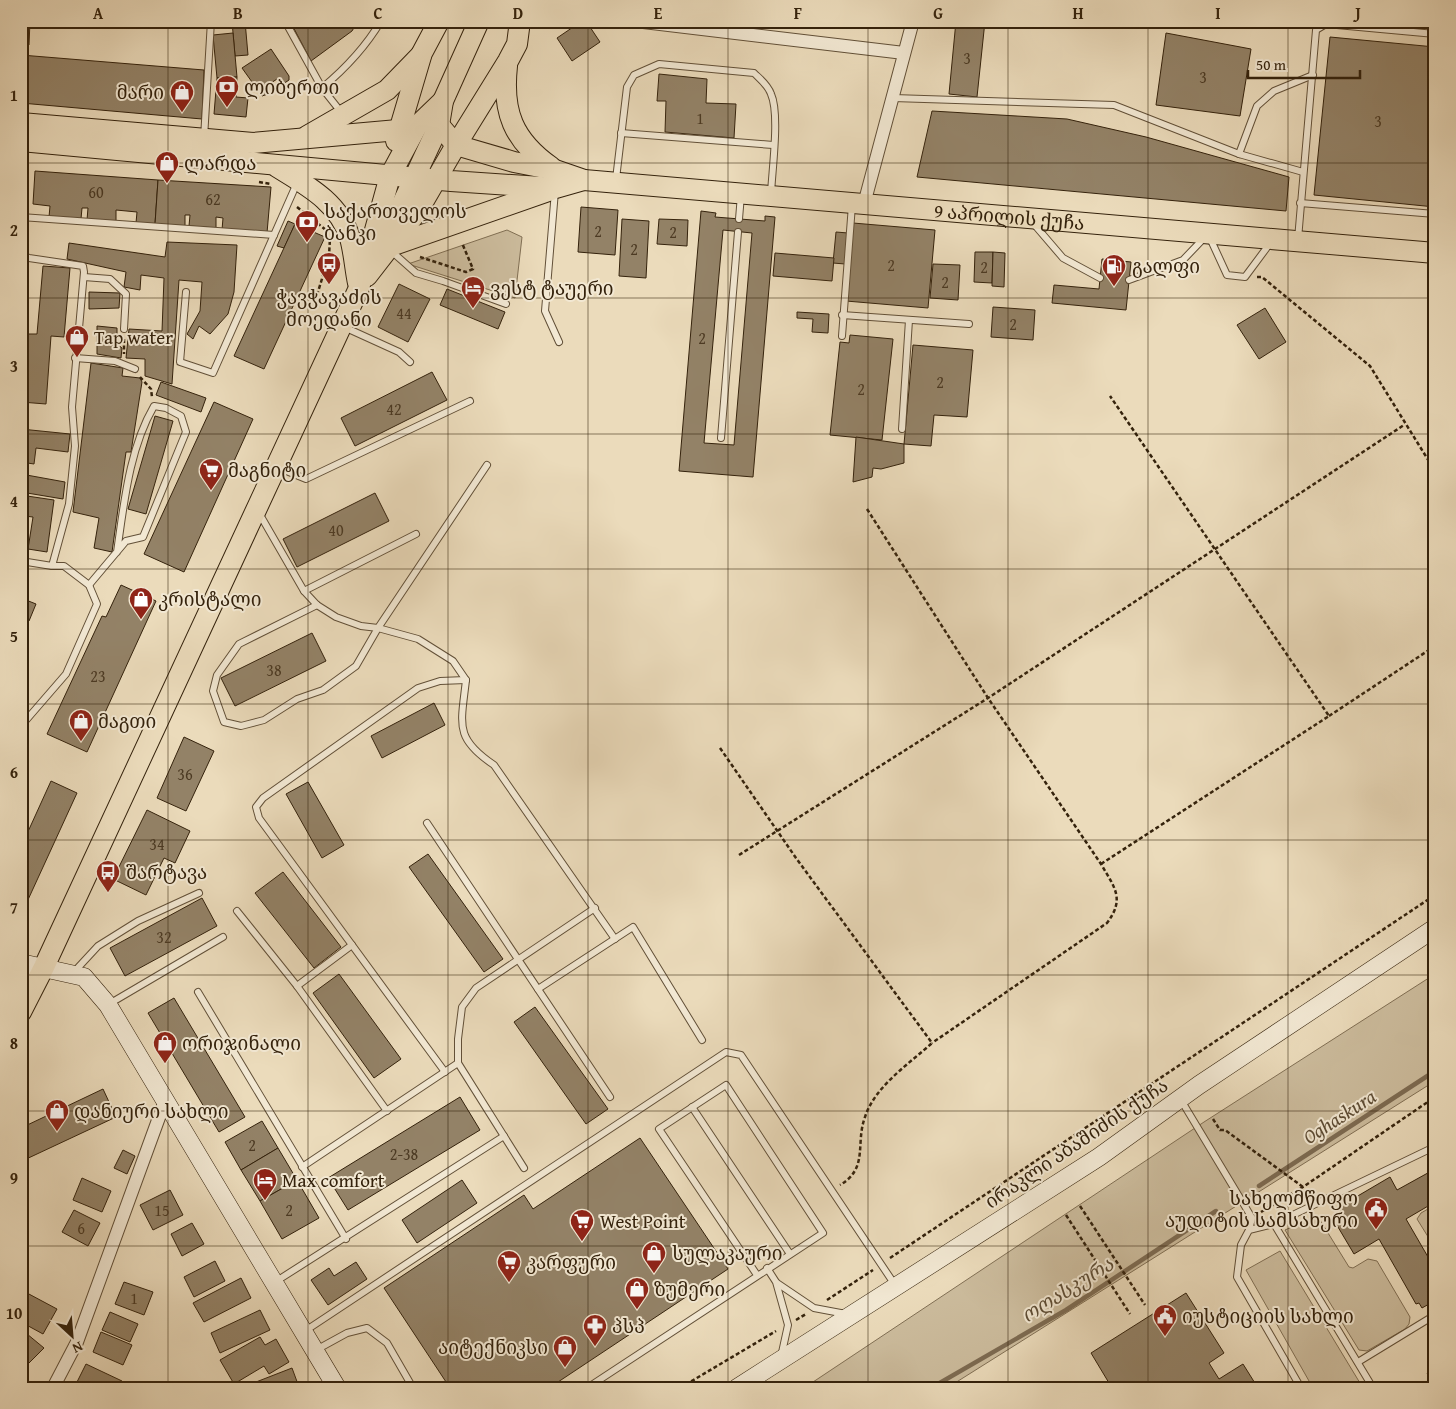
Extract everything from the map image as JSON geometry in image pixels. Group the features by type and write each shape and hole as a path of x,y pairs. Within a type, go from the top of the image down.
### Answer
{"main road":[{"path":"300,140 387,90 422,53 439,21"},
{"path":"359,288 388,247 419,209 443,101 479,21"},
{"path":"426,178 456,145 508,62 517,44 520,21"},
{"path":"21,1012 44,967 359,288 390,176 408,128 422,53"},
{"path":"508,62 505,102 514,129 555,179"},
{"path":"22,135 204,139 253,143 300,140 408,128 443,101"},
{"path":"439,125 456,145 514,162 555,179"},
{"path":"22,135 390,176 555,179"},
{"path":"271,163 320,194 343,222 350,238 359,288"},
{"path":"388,247 555,179"},
{"name":"9 აპრილის ქუჩა","path":"555,179 1435,253"},
{"name":"ირაკლი აბაშიძის ქუჩა","path":"737,1388 1099,1158 1180,1098 1435,928"},
{"path":"21,963 84,977 108,1004 337,1388"}],"street":[{"path":"635,21 721,26 904,53"},
{"path":"858,204 893,98 913,21"},
{"path":"53,1388 77,1342 165,1101"}],"lane":[{"path":"204,139 211,21"},
{"path":"285,21 322,88 344,115"},
{"path":"322,88 346,68 370,40 380,21"},
{"path":"1298,241 1316,30 1326,24 1435,34"},
{"path":"616,183 628,87 634,75 659,64 754,73 772,94 775,112 770,196"},
{"path":"1239,154 1257,106 1274,91 1313,75"},
{"path":"893,98 1114,105 1239,154 1303,172"},
{"path":"621,133 773,145"},
{"path":"22,135 21,216 274,235"},
{"path":"555,179 544,311 559,342"},
{"path":"186,292 180,362 214,374 298,180"},
{"path":"739,219 741,194"},
{"path":"1300,203 1435,214"},
{"path":"842,336 842,316 858,204"},
{"path":"1029,218 1063,258 1100,278"},
{"path":"721,438 738,232"},
{"path":"1130,280 1183,260 1208,233 1227,275 1244,277 1273,239"},
{"path":"388,247 402,263 416,273 506,304"},
{"path":"21,254 29,258 83,266 84,277 72,407 75,446 69,504 52,566"},
{"path":"84,277 110,279 126,294 124,330"},
{"path":"842,316 969,324"},
{"path":"902,429 909,320"},
{"path":"342,325 400,352 410,362"},
{"path":"76,358 115,361 135,369"},
{"path":"276,466 306,479 470,401"},
{"path":"89,585 117,552 126,541 143,537 186,432 181,416 166,408 154,406 144,423 128,483 117,552"},
{"path":"317,605 239,644 217,675 213,691 224,722 241,726 264,720 297,699 323,690 356,666 378,628 487,465"},
{"path":"256,509 304,591 317,605 336,617 361,626 378,628 418,639 439,651 453,662 466,680 463,732 467,742 494,765 615,939"},
{"path":"304,591 416,534"},
{"path":"21,560 52,566 64,566 89,585 97,604 66,674 21,726"},
{"path":"445,1072 259,818 256,807 263,798 418,688 440,681 466,680"},
{"path":"21,769 25,782 21,792"},
{"path":"427,823 610,1097"},
{"path":"72,974 98,946 138,921 200,893"},
{"path":"524,1168 458,1063 458,1039 462,1007 476,988 595,908"},
{"path":"238,911 297,986 387,1111"},
{"path":"538,989 633,927 702,1040"},
{"path":"108,1004 223,937"},
{"path":"297,986 352,945"},
{"path":"198,992 346,1239"},
{"path":"304,1332 726,1052 741,1055 896,1287"},
{"path":"302,1167 458,1063"},
{"path":"587,1388 823,1233 726,1085 659,1128 757,1275"},
{"path":"1180,1098 1252,1218 1249,1230 1241,1245 1237,1277 1301,1388"},
{"path":"692,1107 790,1254"},
{"path":"274,1283 346,1239 504,1136"},
{"path":"1249,1230 1274,1224 1430,1149 1435,1140"},
{"path":"1274,1224 1373,1388"},
{"path":"767,1268 776,1282 788,1326 780,1360"},
{"path":"776,1282 814,1308 851,1315"},
{"path":"1358,1362 1435,1315"},
{"path":"315,1351 347,1333 367,1328 387,1343 413,1388"}],"path":[{"path":"252,181 273,184 289,201 316,220 331,234 329,256 317,295"},
{"path":"420,257 466,272 473,269 462,243"},
{"path":"1244,277 1262,278 1370,366 1404,425 1435,471"},
{"path":"124,330 125,365"},
{"path":"135,369 150,389 154,406"},
{"path":"1110,396 1329,716"},
{"path":"739,855 988,698 1404,425"},
{"path":"832,1190 849,1180 858,1168 865,1117 882,1088 932,1043 1107,923 1115,912 1118,900 1114,885 1101,864 988,698 867,509"},
{"path":"1101,864 1435,646"},
{"path":"720,748 932,1043"},
{"path":"680,1388 769,1334 788,1326 1435,895"},
{"path":"1252,1218 1303,1187 1435,1097"},
{"path":"1213,1119 1220,1130 1225,1130 1303,1187"},
{"path":"1080,1206 1145,1305"},
{"path":"1066,1215 1130,1314"}],"shaded area":[{"path":"507,230 522,237 515,298 408,264"},
{"path":"1435,974 1435,1081 947,1388 804,1388 1204,1122"},
{"path":"1435,1205 1435,1248 1417,1219 1421,1213"},
{"path":"1315,1217 1320,1220 1349,1267 1353,1268 1368,1259 1377,1261 1410,1317 1409,1324 1405,1329 1367,1351 1359,1350 1285,1230"},
{"path":"1280,1251 1363,1388 1313,1388 1246,1270"}],"building":[{"path":"21,21 30,21 29,45 21,45"},
{"path":"232,21 245,21 248,55 235,56"},
{"path":"290,21 358,21 352,31 311,61"},
{"path":"582,21 586,21 600,42 572,61 557,38"},
{"path":"956,21 985,21 977,97 949,94"},
{"path":"1341,21 1406,21 1406,27"},
{"path":"233,33 237,77 217,78 213,35"},
{"path":"1166,33 1251,49 1240,116 1156,105"},
{"path":"1330,37 1435,47 1435,207 1314,195"},
{"path":"271,49 289,76 289,80 283,84 277,79 268,85 268,94 262,96 242,68"},
{"path":"21,55 204,70 202,119 21,103"},
{"path":"659,74 707,79 706,103 736,104 734,138 665,132 666,101 657,101"},
{"path":"237,77 236,97 248,98 246,117 214,114 217,78"},
{"path":"932,111 1067,119 1146,137 1289,177 1286,211 917,177"},
{"path":"35,171 158,180 155,224 136,223 137,212 116,210 116,222 87,220 88,208 82,208 81,219 49,217 50,206 33,204"},
{"path":"158,180 271,187 267,233 222,230 223,218 216,217 216,228 189,226 190,215 185,215 185,227 155,224"},
{"path":"581,207 618,210 615,255 578,252"},
{"path":"701,211 716,213 715,217 765,221 765,216 775,217 753,477 679,471","holes":["723,230 752,233 734,445 704,443"]},
{"path":"622,219 649,221 646,278 619,276"},
{"path":"659,219 688,220 687,246 657,244"},
{"path":"288,221 295,224 284,248 277,246"},
{"path":"853,223 935,230 928,308 846,301"},
{"path":"295,224 325,237 264,369 234,356"},
{"path":"836,232 848,233 845,264 833,263"},
{"path":"167,242 237,245 234,292 228,314 210,334 199,326 193,339 187,334 200,311 202,282 179,280 172,384 145,376 145,359 126,358 129,329 162,331 164,278 141,275 140,290 124,287 126,272 67,259 69,243 165,257"},
{"path":"975,252 993,252 992,283 974,282"},
{"path":"993,252 1005,253 1004,287 992,286"},
{"path":"775,253 834,258 832,281 773,276"},
{"name":"გალფი","path":"1102,259 1131,262 1126,310 1052,303 1054,285 1099,289"},
{"path":"933,264 960,265 958,300 930,298"},
{"path":"43,266 70,268 64,337 51,336 46,404 21,402 25,334 37,334"},
{"path":"399,284 430,299 408,342 378,327"},
{"name":"ვესტ ტაუერი","path":"447,289 505,312 498,329 440,305"},
{"path":"89,292 120,293 119,308 89,309"},
{"path":"993,307 1035,310 1033,340 991,337"},
{"path":"1265,308 1286,342 1259,359 1237,325"},
{"path":"797,312 829,314 828,333 812,332 813,319 797,318"},
{"path":"97,326 117,328 117,344 122,348 121,358 97,354"},
{"path":"850,335 893,339 882,440 830,435 840,342 849,343"},
{"path":"913,345 973,350 967,417 934,415 931,446 904,444"},
{"path":"91,363 123,368 122,376 140,378 142,382 131,452 126,452 112,552 94,548 99,518 73,512"},
{"path":"432,372 447,400 355,446 341,418"},
{"path":"161,382 206,398 201,412 156,395"},
{"path":"214,402 253,419 184,572 144,554"},
{"path":"155,416 173,421 146,514 128,509"},
{"path":"21,429 70,434 68,452 36,448 34,464 21,462"},
{"path":"856,437 904,444 904,463 881,469 873,468 872,477 853,482"},
{"path":"21,474 65,482 63,499 21,492"},
{"path":"375,493 389,521 297,567 283,539"},
{"path":"27,496 54,500 47,552 28,549 33,517 24,516"},
{"path":"121,585 156,601 87,752 47,734 102,616 106,617"},
{"path":"21,598 36,604 29,621 21,618"},
{"path":"312,633 326,661 235,706 221,678"},
{"path":"434,703 445,725 382,758 371,736"},
{"path":"184,737 214,751 186,811 157,798"},
{"path":"51,781 77,793 21,915 21,847"},
{"path":"308,782 344,845 322,858 286,794"},
{"path":"147,810 190,831 175,863 164,858 146,895 113,879"},
{"path":"428,854 503,959 484,972 409,867"},
{"path":"283,872 341,947 314,968 255,893"},
{"path":"202,898 217,926 125,976 110,948"},
{"path":"339,974 401,1059 374,1078 313,993"},
{"path":"174,998 245,1117 219,1132 148,1013"},
{"path":"535,1007 608,1109 586,1124 514,1022"},
{"path":"103,1089 116,1117 22,1161 21,1128"},
{"path":"460,1097 480,1130 348,1210 328,1178"},
{"path":"262,1121 278,1148 241,1170 225,1142"},
{"name":"West Point","path":"640,1138 728,1269 549,1388 450,1388 384,1288 524,1195 533,1209"},
{"path":"278,1148 297,1180 260,1201 241,1170"},
{"path":"123,1150 135,1156 127,1174 114,1168"},
{"name":"სახელმწიფო აუდიტის სამსახური","path":"1435,1169 1435,1202 1406,1219 1435,1269 1435,1294 1432,1295 1435,1306 1431,1308 1429,1304 1422,1308 1419,1303 1416,1304 1379,1239 1354,1254 1335,1222 1344,1217 1339,1207 1390,1177 1397,1190"},
{"path":"82,1178 111,1191 102,1212 73,1200"},
{"path":"297,1180 319,1218 282,1239 260,1201"},
{"path":"462,1180 477,1203 417,1243 402,1220"},
{"path":"170,1190 183,1215 153,1230 140,1205"},
{"path":"74,1210 100,1223 88,1246 62,1232"},
{"path":"192,1223 204,1244 182,1256 171,1234"},
{"path":"215,1261 225,1281 194,1297 184,1277"},
{"path":"356,1262 367,1279 328,1305 311,1280 329,1268 334,1276"},
{"path":"241,1278 251,1298 204,1322 193,1303"},
{"path":"124,1282 153,1292 144,1315 115,1304"},
{"path":"27,1293 57,1309 43,1334 21,1322 21,1302"},
{"name":"იუსტიციის სახლი","path":"1186,1293 1224,1353 1209,1363 1219,1379 1243,1364 1258,1388 1112,1388 1091,1353"},
{"path":"260,1310 270,1330 220,1353 211,1333"},
{"path":"110,1312 138,1324 130,1342 102,1330"},
{"path":"21,1329 44,1348 21,1371"},
{"path":"101,1332 132,1345 123,1365 93,1352"},
{"path":"260,1337 265,1345 276,1339 289,1362 269,1374 264,1366 234,1384 220,1360"},
{"path":"86,1364 122,1381 118,1388 84,1388 76,1384"},
{"path":"292,1368 299,1387 258,1388 256,1382"},
{"path":"1435,1369 1435,1386 1427,1373"}],"waterway":[{"name":"Oghaskura","path":"1259,1186 1435,1071"},
{"name":"ოღასკურა","path":"931,1388 1066,1310 1216,1211"}],"place":[{"name":"ლიბერთი","path":"227,108"},
{"name":"მარი","path":"182,113"},
{"name":"ლარდა","path":"167,184"},
{"name":"საქართველოს ბანკი","path":"307,243"},
{"name":"ჭავჭავაძის მოედანი","path":"329,285"},
{"name":"გალფი","path":"1114,287"},
{"name":"ვესტ ტაუერი","path":"473,309"},
{"name":"Tap water","path":"77,358"},
{"name":"მაგნიტი","path":"211,491"},
{"name":"კრისტალი","path":"141,620"},
{"name":"მაგთი","path":"81,742"},
{"name":"შარტავა","path":"108,893"},
{"name":"ორიჯინალი","path":"165,1064"},
{"name":"დანიური სახლი","path":"57,1132"},
{"name":"Max comfort","path":"265,1201"},
{"name":"სახელმწიფო აუდიტის სამსახური","path":"1376,1230"},
{"name":"West Point","path":"582,1242"},
{"name":"სულაკაური","path":"654,1274"},
{"name":"კარფური","path":"509,1283"},
{"name":"ზუმერი","path":"637,1310"},
{"name":"იუსტიციის სახლი","path":"1165,1337"},
{"name":"პსპ","path":"595,1347"},
{"name":"აიტექნიკსი","path":"565,1368"}]}
